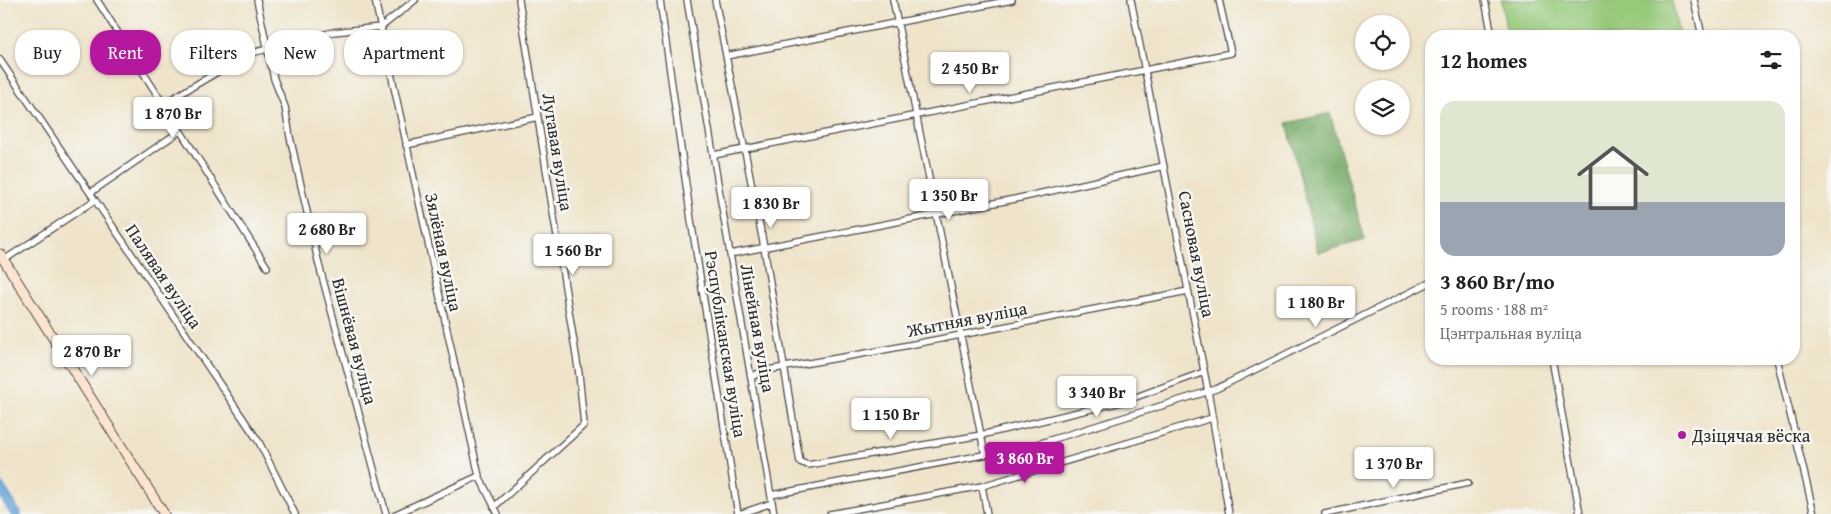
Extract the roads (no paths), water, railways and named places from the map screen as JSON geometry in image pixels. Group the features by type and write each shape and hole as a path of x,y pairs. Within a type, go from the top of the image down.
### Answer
{"main road":[{"path":"2,257 164,514"}],"street":[{"path":"97,0 267,267"},
{"name":"Вішнёвая вуліца","path":"257,0 265,33"},
{"name":"Зялёная вуліца","path":"375,0 479,476 498,514"},
{"path":"334,32 381,27 415,0"},
{"name":"Лугавая вуліца","path":"494,507 584,425 579,374 519,0"},
{"name":"Рэспубліканская вуліца","path":"660,0 691,220 739,514"},
{"name":"Лінейная вуліца","path":"687,0 774,514"},
{"path":"715,0 764,247 800,462 808,465 981,435 1125,400 1204,372"},
{"path":"893,0 985,455"},
{"path":"726,56 898,24 1012,0"},
{"name":"Сасновая вуліца","path":"1131,0 1208,391 1230,514"},
{"path":"714,155 1146,72 1231,53 1219,0"},
{"path":"1485,0 1491,30"},
{"path":"1694,0 1701,30"},
{"path":"164,104 248,54 265,50"},
{"name":"Палявая вуліца","path":"0,60 259,442 295,514"},
{"name":"Вішнёвая вуліца","path":"273,75 285,107 319,264 386,514"},
{"path":"406,145 538,117"},
{"path":"90,193 180,131"},
{"path":"730,254 936,214 1164,166"},
{"path":"2,257 95,200"},
{"path":"771,495 1032,446 1208,391 1425,285"},
{"name":"Жытняя вуліца","path":"752,377 762,371 1188,291"},
{"path":"1553,365 1580,514"},
{"path":"1778,365 1814,514"},
{"path":"830,514 982,486 1212,418"},
{"path":"396,514 479,476"},
{"path":"1326,514 1468,483"},
{"path":"982,486 987,514"},
{"path":"739,514 772,503"}],"waterway":[{"path":"0,488 16,514"}],"place":[{"name":"Дзіцячая вёска","path":"1682,435"}]}
